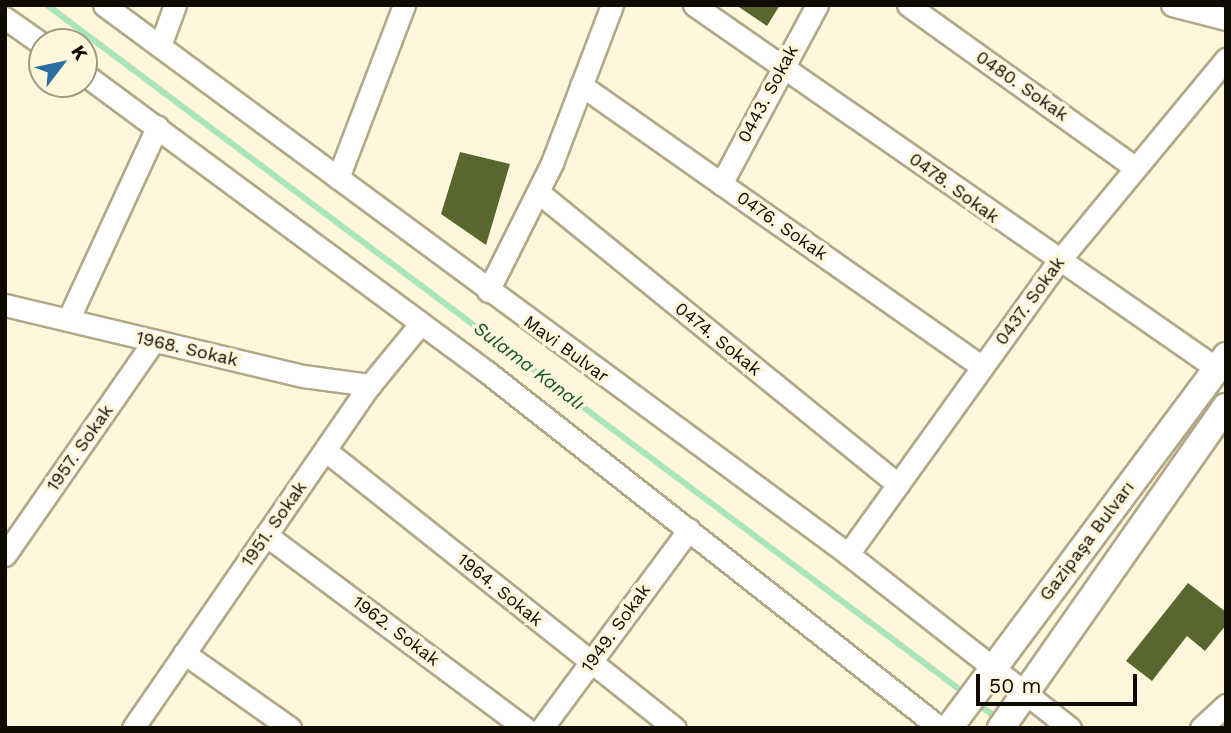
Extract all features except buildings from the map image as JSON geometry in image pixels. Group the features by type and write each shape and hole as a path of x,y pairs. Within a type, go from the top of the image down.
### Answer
{"main road":[{"name":"Gazipaşa Bulvarı","path":"948,725 1221,362"},
{"name":"Gazipaşa Bulvarı","path":"1001,728 1226,407"}],"street":[{"name":"Mavi Bulvar","path":"104,5 488,291 848,554 985,674 1021,701 1070,728"},
{"path":"160,47 175,5"},
{"path":"338,178 404,5"},
{"path":"488,291 538,192 612,5"},
{"name":"0478. Sokak","path":"694,5 783,65 1058,262 1221,362"},
{"name":"0443. Sokak","path":"721,184 817,5"},
{"name":"0480. Sokak","path":"908,5 1136,168"},
{"path":"1172,5 1226,19"},
{"path":"5,18 28,34"},
{"name":"0437. Sokak","path":"848,554 1058,262 1226,59"},
{"path":"98,84 421,323 948,725"},
{"name":"0476. Sokak","path":"581,85 982,367"},
{"path":"68,320 157,127"},
{"name":"0474. Sokak","path":"538,192 898,485"},
{"name":"1968. Sokak","path":"5,305 303,376 370,385"},
{"name":"1951. Sokak","path":"132,728 370,385 421,323"},
{"name":"1957. Sokak","path":"5,555 154,341"},
{"name":"1964. Sokak","path":"325,450 675,728"},
{"name":"1949. Sokak","path":"542,728 689,529"},
{"name":"1962. Sokak","path":"267,535 526,728"},
{"path":"184,653 290,728"},
{"path":"1201,728 1226,705"}],"waterway":[{"name":"Sulama Kanalı","path":"47,5 967,695"},
{"name":"Sulama Kanalı","path":"975,702 1000,720"}]}
